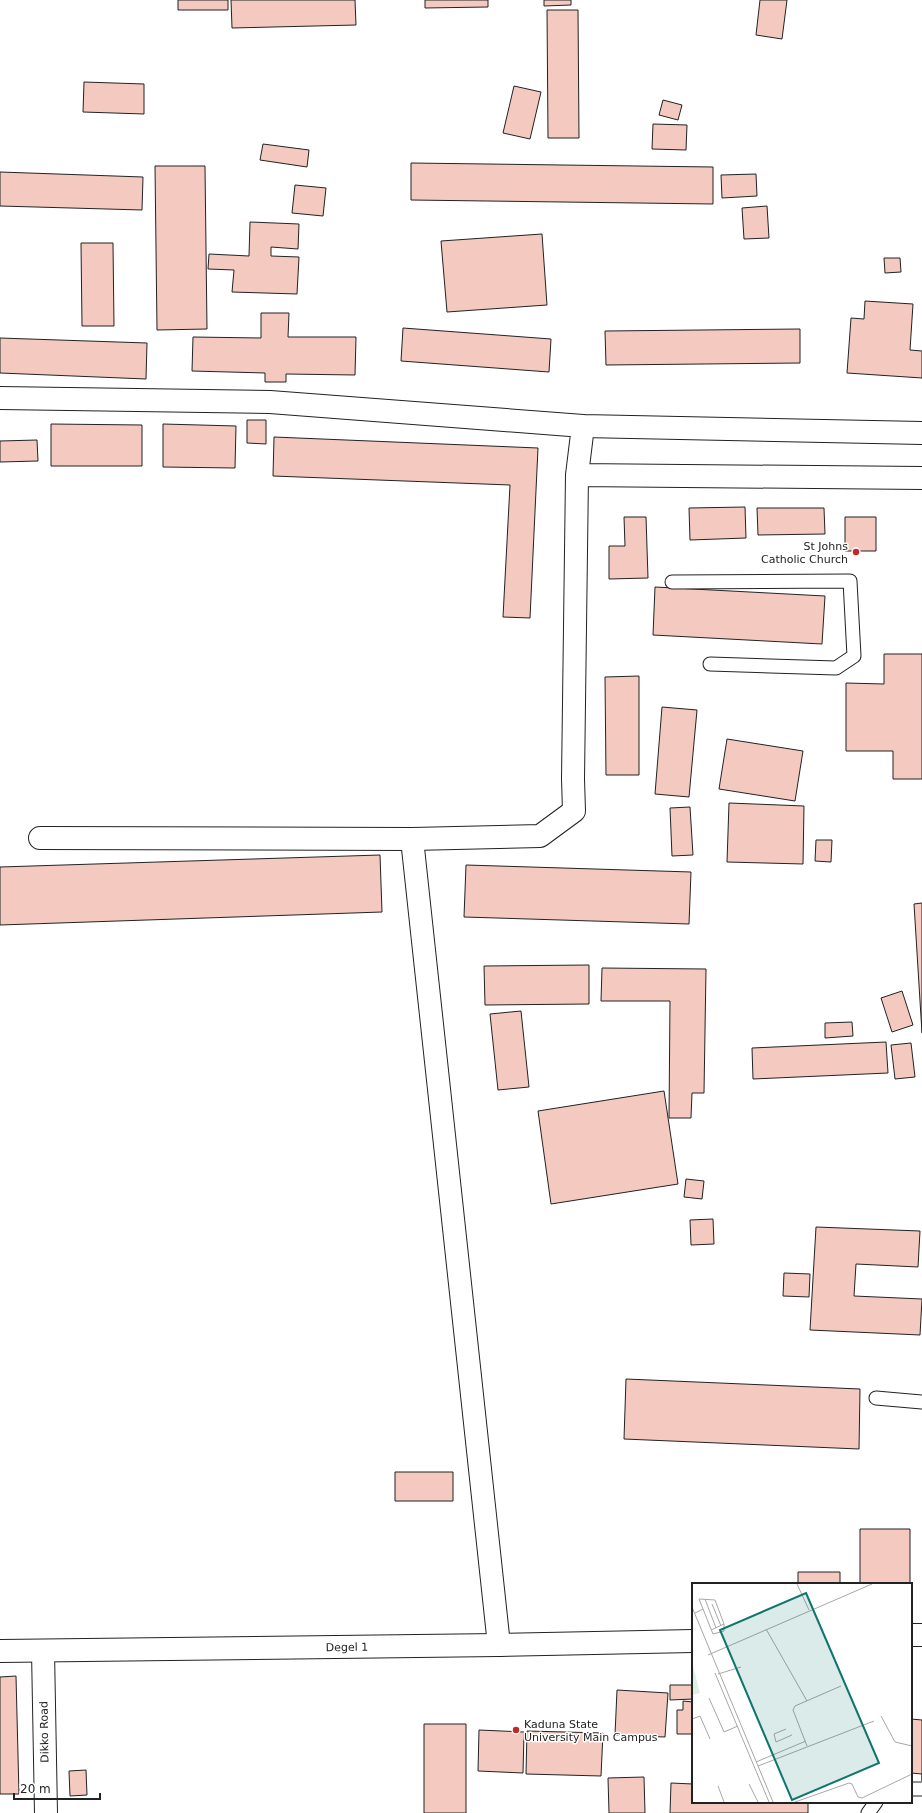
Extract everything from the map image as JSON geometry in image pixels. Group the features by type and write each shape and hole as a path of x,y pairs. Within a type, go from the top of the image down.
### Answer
{"street":[{"path":"0,398 270,402 583,426 922,433"},
{"path":"40,838 412,839 540,836 574,811 573,779 577,475 583,426"},
{"path":"577,475 922,478"},
{"path":"412,839 500,1645"},
{"name":"Degel 1","path":"0,1651 500,1645 692,1641"},
{"name":"Dikko Road","path":"43,1651 46,1813"}],"lane":[{"path":"672,582 850,581 854,656 836,668 710,664"},
{"path":"876,1398 922,1402"},
{"path":"868,1813 875,1803"}],"building":[{"path":"178,0 228,0 228,10 178,10"},
{"path":"231,0 355,0 356,25 232,28"},
{"path":"425,0 488,0 488,7 425,8"},
{"path":"544,0 571,0 571,5 544,6"},
{"path":"760,0 787,0 782,39 756,35"},
{"path":"547,10 578,10 579,138 548,138"},
{"path":"84,82 144,84 144,114 83,112"},
{"path":"514,86 541,92 530,139 503,133"},
{"path":"663,100 682,105 678,120 659,115"},
{"path":"653,124 687,125 686,150 652,149"},
{"path":"263,144 309,150 307,167 260,160"},
{"path":"411,163 713,167 713,204 411,200"},
{"path":"155,166 205,166 207,329 157,330"},
{"path":"0,172 143,177 142,210 0,206"},
{"path":"756,174 757,196 722,198 721,175"},
{"path":"295,185 326,188 323,216 292,213"},
{"path":"767,206 769,238 744,239 742,208"},
{"path":"250,222 299,224 298,249 271,247 271,256 299,257 297,294 232,292 234,270 208,269 209,254 249,256"},
{"path":"542,234 547,305 447,312 441,241"},
{"path":"81,243 113,243 114,326 82,326"},
{"path":"884,258 900,258 901,272 885,273"},
{"path":"865,301 913,304 910,350 922,351 922,378 847,373 851,318 864,319"},
{"path":"261,313 289,313 288,337 356,337 355,375 286,374 286,382 265,382 265,373 192,371 193,337 261,338"},
{"path":"403,328 551,339 549,372 401,361"},
{"path":"800,329 800,363 606,365 605,331"},
{"path":"0,338 147,343 146,379 0,373"},
{"path":"247,420 266,420 266,444 247,443"},
{"path":"51,424 142,425 142,466 51,466"},
{"path":"163,424 236,426 235,468 163,467"},
{"path":"274,437 538,448 530,618 503,617 510,485 273,476"},
{"path":"37,440 38,461 0,462 0,441"},
{"path":"745,507 746,538 690,540 689,508"},
{"path":"757,508 824,508 825,534 758,535"},
{"path":"624,517 646,517 648,578 609,579 609,546 625,546"},
{"path":"845,517 876,517 876,551 845,551"},
{"path":"655,587 825,596 822,644 653,635"},
{"path":"884,654 922,654 922,779 893,779 893,751 846,751 846,683 884,684"},
{"path":"639,676 639,775 606,775 605,677"},
{"path":"662,707 697,710 689,797 655,794"},
{"path":"727,739 803,751 795,801 719,789"},
{"path":"729,803 804,806 803,864 727,862"},
{"path":"690,807 693,855 672,856 670,808"},
{"path":"816,840 832,840 831,862 815,861"},
{"path":"380,855 382,912 0,925 0,867"},
{"path":"466,865 691,872 689,924 464,917"},
{"path":"922,903 922,1033 914,904"},
{"path":"589,965 589,1004 485,1005 484,966"},
{"path":"602,968 706,969 704,1093 692,1093 691,1118 669,1118 670,1001 601,1001"},
{"path":"902,991 913,1025 892,1032 881,998"},
{"path":"521,1011 529,1087 498,1090 490,1014"},
{"path":"852,1022 853,1036 825,1038 825,1023"},
{"path":"886,1042 888,1073 753,1079 752,1048"},
{"path":"911,1043 915,1077 895,1079 891,1045"},
{"path":"664,1091 678,1184 551,1204 538,1111"},
{"path":"686,1179 704,1181 702,1199 684,1197"},
{"path":"713,1219 714,1244 691,1245 690,1220"},
{"path":"816,1227 920,1231 918,1267 856,1264 854,1296 922,1299 920,1335 810,1330"},
{"path":"784,1273 810,1274 809,1297 783,1296"},
{"path":"626,1379 860,1389 859,1449 624,1439"},
{"path":"395,1472 453,1472 453,1501 395,1501"},
{"path":"860,1529 910,1529 910,1583 860,1583"},
{"path":"798,1572 840,1572 840,1583 798,1583"},
{"path":"16,1676 19,1794 0,1794 0,1677"},
{"path":"670,1685 692,1685 692,1699 670,1700"},
{"path":"617,1690 668,1693 665,1737 615,1735"},
{"path":"683,1701 692,1702 692,1734 677,1734 677,1710 683,1710"},
{"path":"912,1719 922,1720 922,1774 912,1773"},
{"path":"424,1724 466,1724 466,1813 424,1813"},
{"path":"479,1730 524,1732 523,1773 478,1771"},
{"path":"527,1731 603,1733 601,1776 526,1774"},
{"path":"86,1770 87,1795 70,1796 69,1771"},
{"path":"644,1777 645,1813 609,1813 608,1778"},
{"path":"671,1783 692,1784 692,1803 808,1803 808,1813 670,1813"}],"place":[{"name":"St Johns Catholic Church","path":"856,552"},
{"name":"Kaduna State University Main Campus","path":"516,1730"}]}
